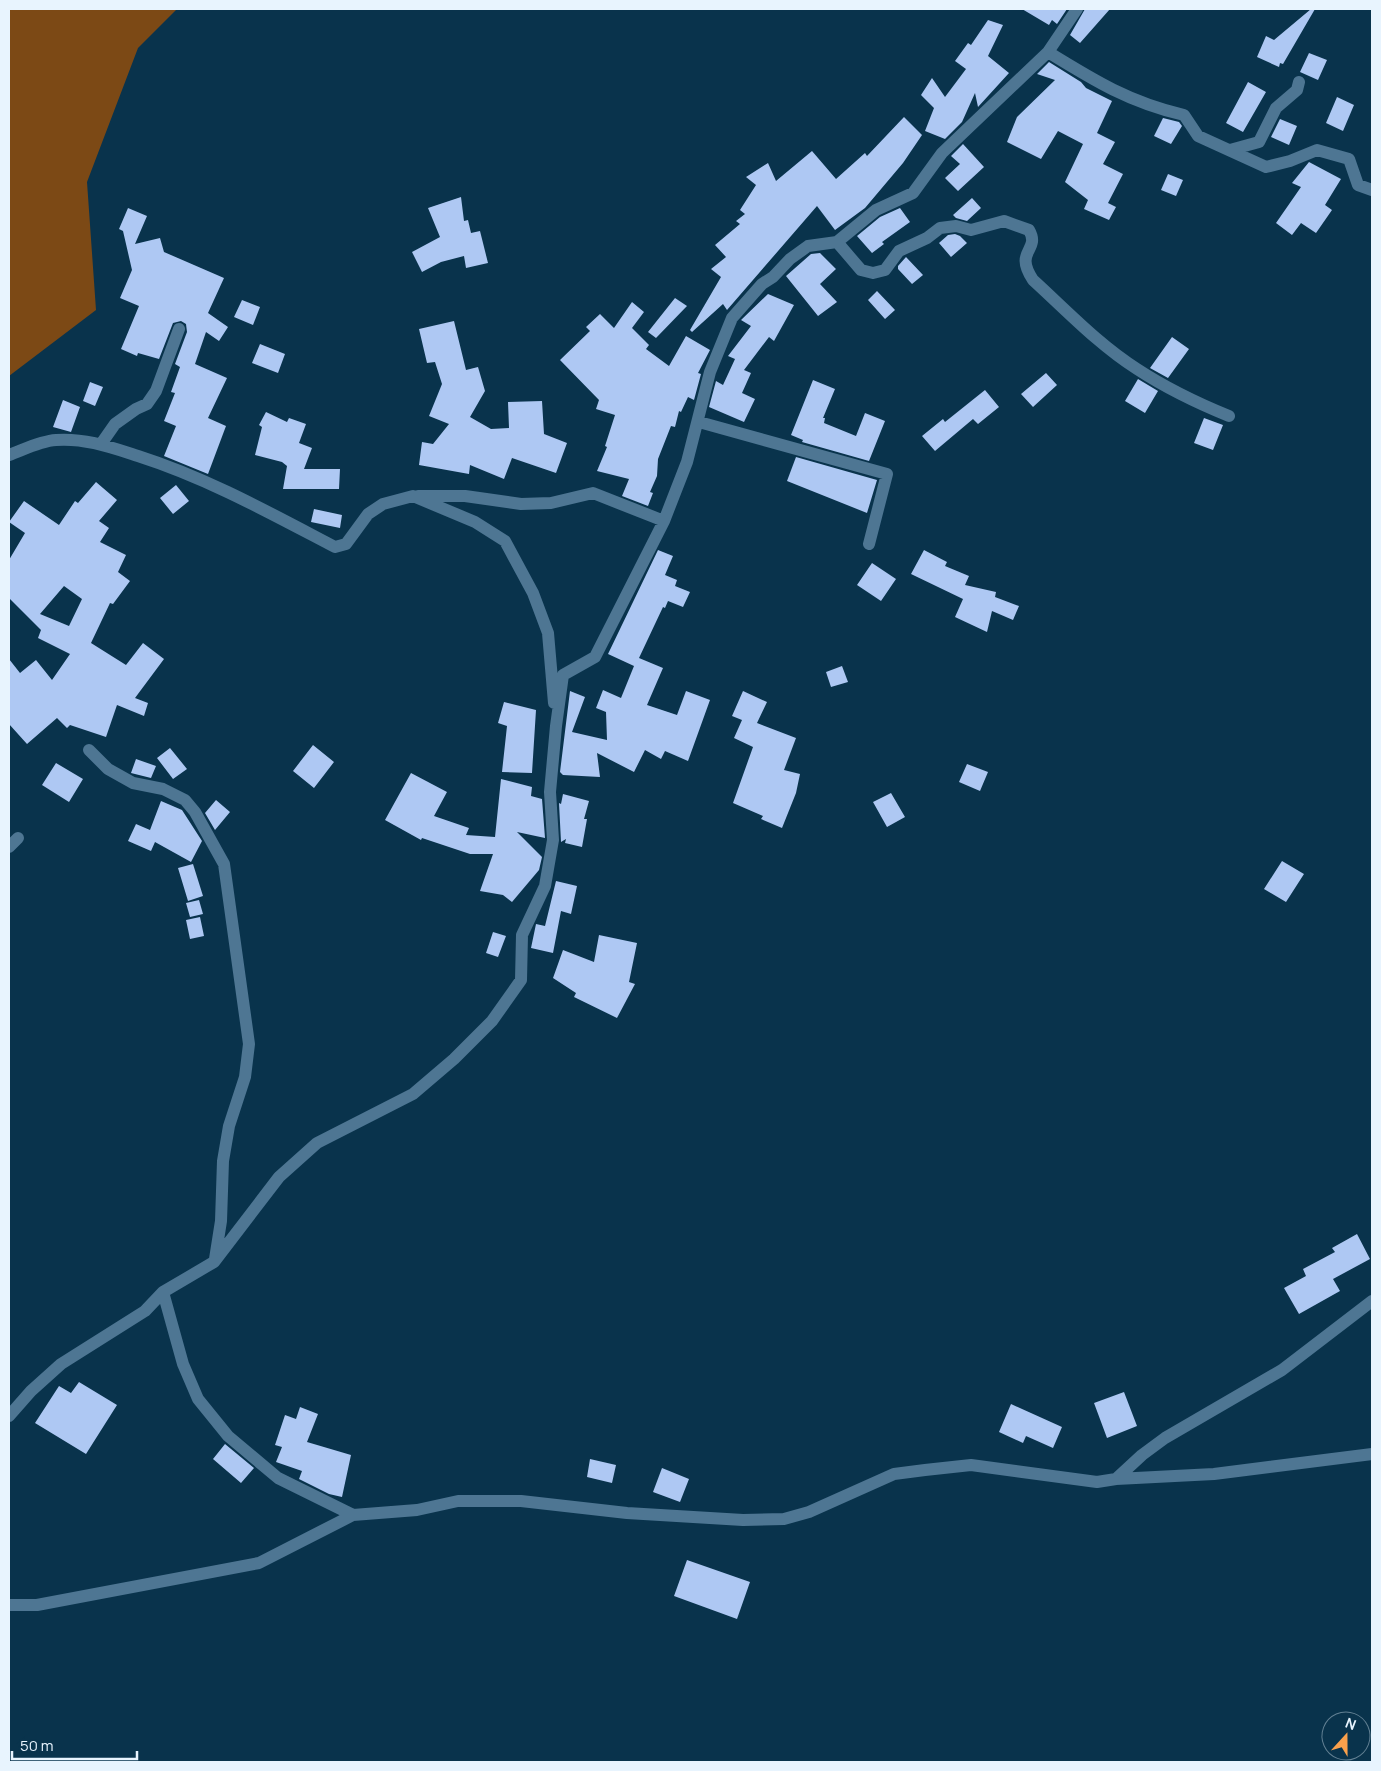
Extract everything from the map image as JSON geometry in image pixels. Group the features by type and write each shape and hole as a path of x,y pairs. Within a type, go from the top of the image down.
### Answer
{"street":[{"path":"9,1416 61,1364 145,1311 163,1292 214,1262 279,1176 317,1143 414,1094 454,1059 492,1021 521,980 522,935 545,886 553,840 550,792 563,675 595,658 664,521 687,462 699,422 702,399 710,372 732,318 762,284 773,278 790,259 808,246 837,242 876,210 913,192 942,153 1048,52 1077,9"},
{"path":"1048,52 1107,88 1154,108 1184,115 1198,136 1266,167 1290,161 1317,150 1349,160 1358,185 1372,190"},
{"path":"1230,150 1259,142 1276,108 1297,90 1299,82"},
{"path":"837,242 861,270 873,273 885,270 899,251 926,238 940,228 956,226 971,230 1004,221 1029,230 1033,237 1024,259 1025,268 1033,280 1109,348 1136,368 1197,402 1229,416"},
{"path":"102,444 115,424 136,409 147,404 156,390 179,329"},
{"path":"699,422 887,474 869,544"},
{"path":"9,455 53,440 78,440 102,444 196,477 240,497 335,547 346,544 368,514 383,504 413,496 465,496 521,504 551,503 593,493 664,521"},
{"path":"413,496 475,522 505,541 533,593 548,633 556,726"},
{"path":"89,750 108,770 133,782 163,789 185,800 195,812 224,864 249,1044 245,1077 229,1126 223,1161 221,1220 214,1262"},
{"path":"163,1292 183,1364 198,1398 228,1436 278,1478 353,1515"},
{"path":"1116,1479 1142,1455 1165,1438 1282,1370 1372,1301"},
{"path":"9,1605 37,1605 259,1563 353,1515 417,1510 458,1501 486,1499 561,1504 627,1513 742,1520 784,1519 809,1512 894,1474 926,1470 971,1466 1097,1482 1116,1479 1214,1474 1372,1454"}],"shaded area":[{"path":"9,9 177,9 138,48 87,182 96,310 9,376"}],"building":[{"path":"1022,9 1067,9 1057,24 1052,20 1049,25"},
{"path":"1085,9 1110,9 1080,43 1070,35"},
{"path":"1311,9 1315,9 1283,64 1280,63 1279,67 1257,57 1266,36 1274,40"},
{"path":"988,20 1003,25 988,56 1009,73 978,107 975,93 962,122 945,139 925,131 934,108 921,95 932,78 945,97 966,69 955,61 968,43 971,45"},
{"path":"1309,53 1327,60 1318,80 1300,72"},
{"path":"1049,62 1081,82 1086,88 1112,101 1097,133 1115,142 1103,164 1123,174 1108,203 1116,207 1109,220 1084,209 1088,200 1065,182 1083,144 1058,131 1041,159 1007,142 1017,117 1055,80 1037,74"},
{"path":"1248,82 1266,92 1243,132 1226,123"},
{"path":"1337,97 1354,105 1343,131 1326,123"},
{"path":"904,117 922,135 903,163 865,208 835,230 817,206 727,310 723,304 692,332 690,330 721,277 711,269 726,257 715,245 740,224 736,221 745,214 740,210 756,185 746,177 768,163 776,181 812,151 836,179 865,153 867,156"},
{"path":"1163,118 1179,122 1182,126 1171,144 1154,136"},
{"path":"1280,119 1297,126 1289,145 1271,137"},
{"path":"963,144 984,167 958,191 945,178 960,164 951,156"},
{"path":"1309,162 1341,179 1325,205 1332,210 1316,233 1301,223 1292,235 1276,223 1301,187 1292,183"},
{"path":"1168,174 1183,180 1176,196 1161,190"},
{"path":"461,197 464,221 468,220 471,233 480,231 488,263 466,268 464,256 441,262 422,272 412,252 440,237 428,208"},
{"path":"972,198 981,208 967,221 956,218 953,215"},
{"path":"128,208 147,216 135,244 160,238 164,252 224,278 208,313 228,327 219,341 206,332 195,364 227,378 208,418 226,426 208,474 164,456 176,426 164,421 175,393 171,392 180,367 175,364 187,332 186,324 181,321 173,323 159,359 138,353 137,356 121,349 139,306 120,298 132,270 123,231 119,229"},
{"path":"900,208 910,222 882,242 884,244 872,253 857,236 880,217"},
{"path":"955,234 967,243 951,257 939,243 948,235"},
{"path":"820,253 836,269 820,284 837,302 818,316 786,276 811,254"},
{"path":"906,257 923,275 912,284 898,269 898,266"},
{"path":"877,291 895,310 885,319 868,300"},
{"path":"768,294 794,305 774,341 769,337 744,370 751,373 742,393 755,399 744,422 709,407 716,381 723,385 735,359 728,356 751,326 741,320"},
{"path":"675,298 687,306 656,338 648,332"},
{"path":"242,300 260,307 253,325 234,317"},
{"path":"632,302 644,312 632,328 649,345 646,349 669,366 686,336 710,350 698,373 701,374 694,400 688,397 681,412 679,411 675,427 671,426 658,459 657,476 650,492 653,493 648,506 622,496 629,479 597,471 607,447 605,446 615,415 596,409 599,400 560,360 590,331 586,327 600,314 614,328"},
{"path":"454,321 466,370 478,367 485,391 470,417 491,429 509,428 508,402 542,401 544,434 567,443 556,473 512,458 504,479 470,465 469,474 419,465 422,442 433,444 449,424 429,416 442,384 435,362 427,363 419,329"},
{"path":"1172,337 1189,349 1168,378 1150,368"},
{"path":"260,344 285,354 278,373 252,363"},
{"path":"1046,373 1057,385 1033,407 1021,394"},
{"path":"1138,379 1158,391 1145,413 1125,401"},
{"path":"813,380 835,389 823,418 825,418 824,423 856,436 865,413 885,421 869,461 802,442 803,440 791,435"},
{"path":"90,382 103,387 95,406 83,401"},
{"path":"985,390 999,407 978,424 973,419 935,451 922,436 943,419 945,422"},
{"path":"63,400 80,407 71,432 53,427"},
{"path":"266,412 287,422 289,418 306,424 299,443 312,448 304,469 340,469 339,489 283,489 287,466 282,462 255,455 262,427 259,425"},
{"path":"1204,418 1223,425 1213,450 1194,443"},
{"path":"796,457 877,480 867,513 787,481"},
{"path":"96,482 117,500 99,521 109,528 100,542 126,555 118,572 130,581 113,604 110,603 91,643 126,665 143,643 164,659 135,698 148,703 144,716 117,705 106,737 70,725 67,728 57,718 27,744 9,724 9,659 20,673 36,660 52,680 70,654 38,638 41,630 9,598 9,560 25,533 9,522 24,501 59,525 75,501 78,503","holes":["64,586 82,599 69,626 40,614"]},
{"path":"176,485 189,501 173,514 160,498"},
{"path":"314,509 342,515 340,528 311,522"},
{"path":"658,550 673,556 665,575 677,580 675,586 690,592 683,607 668,601 665,608 663,607 639,658 663,668 647,705 677,715 686,691 710,700 688,761 665,751 661,759 645,750 634,772 597,753 600,777 563,775 560,772 570,691 585,697 572,732 607,740 606,712 596,708 603,690 621,698 634,666 608,654"},
{"path":"924,550 947,562 945,566 969,576 965,585 996,592 995,597 1019,606 1013,620 992,611 987,632 955,617 963,599 911,574"},
{"path":"872,563 896,579 881,601 857,585"},
{"path":"842,666 848,682 831,687 826,672"},
{"path":"743,691 767,702 757,723 796,738 784,770 800,774 796,793 782,828 761,819 763,816 733,803 753,747 734,738 742,720 732,716"},
{"path":"504,702 536,710 532,773 502,772 507,726 498,723"},
{"path":"313,745 334,762 314,788 293,771"},
{"path":"170,748 187,769 173,779 157,758"},
{"path":"136,759 156,766 151,778 131,773"},
{"path":"56,763 83,779 69,802 42,785"},
{"path":"967,764 988,772 980,791 959,782"},
{"path":"411,773 447,792 434,816 469,828 466,835 495,837 501,779 532,787 531,796 542,799 545,838 517,832 542,857 539,870 512,902 503,895 480,891 493,854 470,854 422,838 421,840 385,820"},
{"path":"891,793 905,817 887,827 873,802"},
{"path":"563,794 589,801 584,819 587,819 582,847 565,843 566,839 561,842 559,803 561,804"},
{"path":"216,800 230,812 215,830 205,813"},
{"path":"161,801 182,810 202,841 191,862 155,842 151,851 128,841 136,824 150,830"},
{"path":"1282,861 1304,874 1286,902 1264,889"},
{"path":"193,864 203,896 188,901 178,868"},
{"path":"556,881 577,886 571,914 561,911 553,953 531,948 536,924 545,926"},
{"path":"199,900 203,914 190,917 186,903"},
{"path":"200,917 204,936 190,939 186,920"},
{"path":"493,932 506,936 498,957 486,953"},
{"path":"599,935 637,943 629,982 635,984 617,1018 574,997 576,993 553,978 563,950 594,962"},
{"path":"1357,1234 1370,1259 1333,1279 1340,1291 1299,1314 1284,1288 1306,1276 1303,1269 1335,1252 1332,1248"},
{"path":"79,1382 117,1405 86,1454 35,1423 59,1386 71,1393"},
{"path":"1124,1392 1137,1426 1107,1438 1094,1403"},
{"path":"1011,1404 1062,1427 1053,1448 1026,1436 1023,1443 999,1432"},
{"path":"300,1407 318,1414 307,1442 351,1455 342,1497 329,1494 299,1479 302,1471 276,1462 282,1447 275,1445 285,1415 296,1419"},
{"path":"225,1444 254,1468 241,1483 213,1459"},
{"path":"590,1459 616,1465 612,1483 587,1477"},
{"path":"662,1468 689,1479 680,1502 653,1492"},
{"path":"687,1560 750,1582 737,1619 674,1596"}]}
